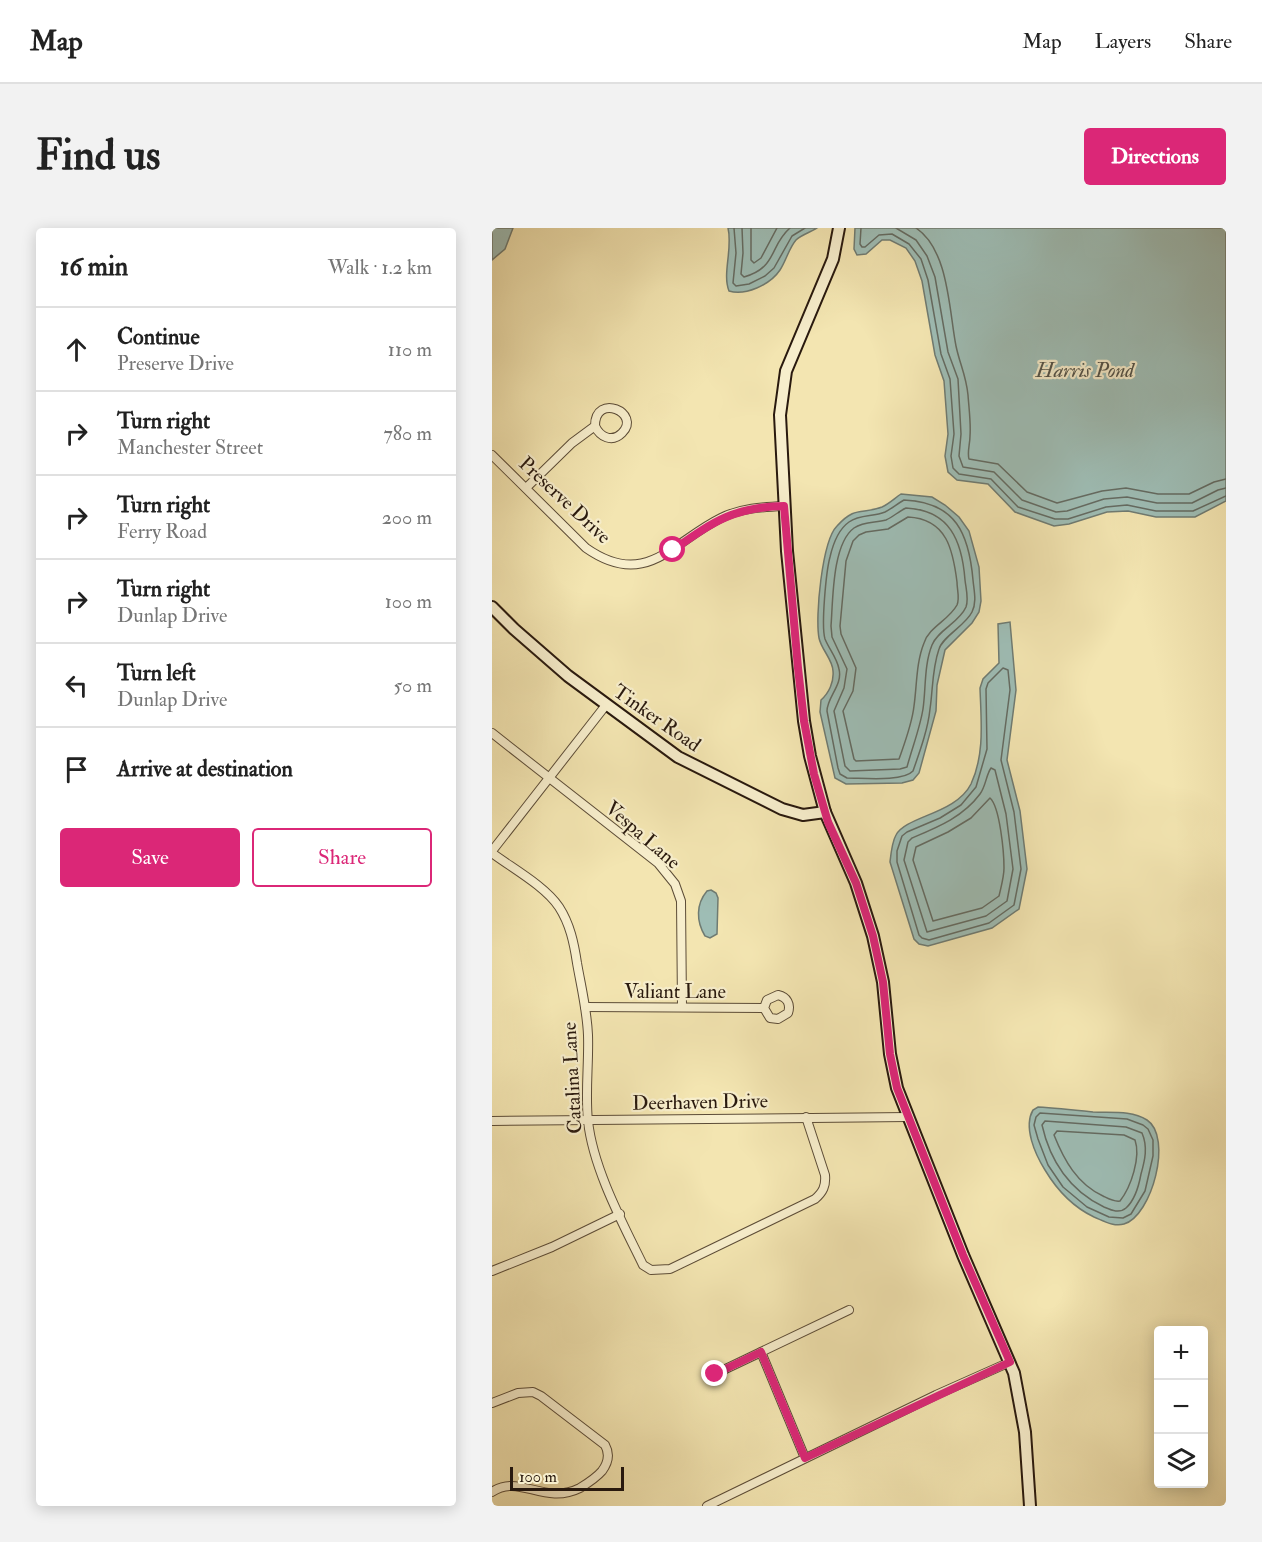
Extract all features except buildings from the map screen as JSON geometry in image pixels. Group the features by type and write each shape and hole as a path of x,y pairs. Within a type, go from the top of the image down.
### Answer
{"street":[{"path":"839,228 833,259 792,354 782,388 780,433 784,506 804,721 810,756 825,812 856,883 873,936 883,982 892,1066 897,1088 963,1255 1010,1362 1022,1408 1030,1506"},
{"path":"608,408 618,409 625,416 624,431 616,438 605,437 597,431 596,426 595,421 600,412 608,408"},
{"path":"526,488 572,443 596,426"},
{"name":"Preserve Drive","path":"492,455 586,548 609,561 626,564 645,563 659,559 706,526 734,513 755,508 784,506"},
{"name":"Tinker Road","path":"492,607 534,647 606,705 678,757 782,809 803,815 825,812"},
{"path":"492,852 606,705"},
{"name":"Vespa Lane","path":"492,733 658,863 675,884 682,910 682,1007"},
{"name":"Catalina Lane","path":"492,852 545,892 558,905 567,921 573,938 585,1007 588,1034 588,1120 598,1168 643,1264 651,1270 661,1271 678,1265 815,1199 822,1193 825,1175 806,1117"},
{"name":"Valiant Lane","path":"585,1007 764,1008"},
{"name":"Deerhaven Drive","path":"492,1121 909,1118"},
{"path":"492,1271 542,1252 620,1214"},
{"path":"715,1374 849,1310"},
{"path":"761,1352 805,1458"},
{"path":"707,1506 1010,1362"},
{"path":"492,1403 525,1392 541,1396 605,1445 608,1454 605,1467 598,1476 566,1495 548,1496 511,1486 492,1492"}],"water":[{"path":"492,228 513,228 505,249 492,260"},
{"path":"728,228 817,228 796,240 780,270 764,285 750,291 735,292 729,291 727,284"},
{"name":"Harris Pond","path":"855,228 1226,228 1226,501 1195,517 1156,517 1128,511 1107,512 1069,524 1054,526 1015,512 988,484 957,480 948,472 945,456 948,434 944,381 935,355 922,281 915,261 906,248 890,240 882,240 866,254 857,255 854,249"},
{"path":"901,494 932,497 959,517 969,531 979,567 981,601 979,612 972,623 945,650 937,685 936,711 919,773 913,780 902,783 846,784 835,778 820,712 821,700 833,679 831,663 820,642 818,628 819,597 824,562 832,534 844,519 854,513 882,507"},
{"path":"1010,622 1016,690 1007,760 1020,811 1027,869 1019,909 992,928 928,946 919,944 914,939 890,862 892,848 896,835 901,829 954,802 971,784 980,749 980,688 983,679 999,663 998,624"},
{"path":"711,890 718,898 717,934 710,938 705,936 702,930 698,913 703,896"},
{"path":"1038,1107 1128,1113 1147,1120 1155,1129 1159,1158 1156,1175 1143,1207 1134,1218 1120,1225 1105,1222 1079,1208 1060,1191 1041,1164 1034,1148 1029,1124 1033,1110"}],"route":[{"path":"673,550 724,516 755,508 784,506 798,668 804,721 814,774 828,822 856,883 868,916 880,962 890,1054 897,1088 963,1255 1010,1362 805,1458 761,1352 715,1374"}]}
